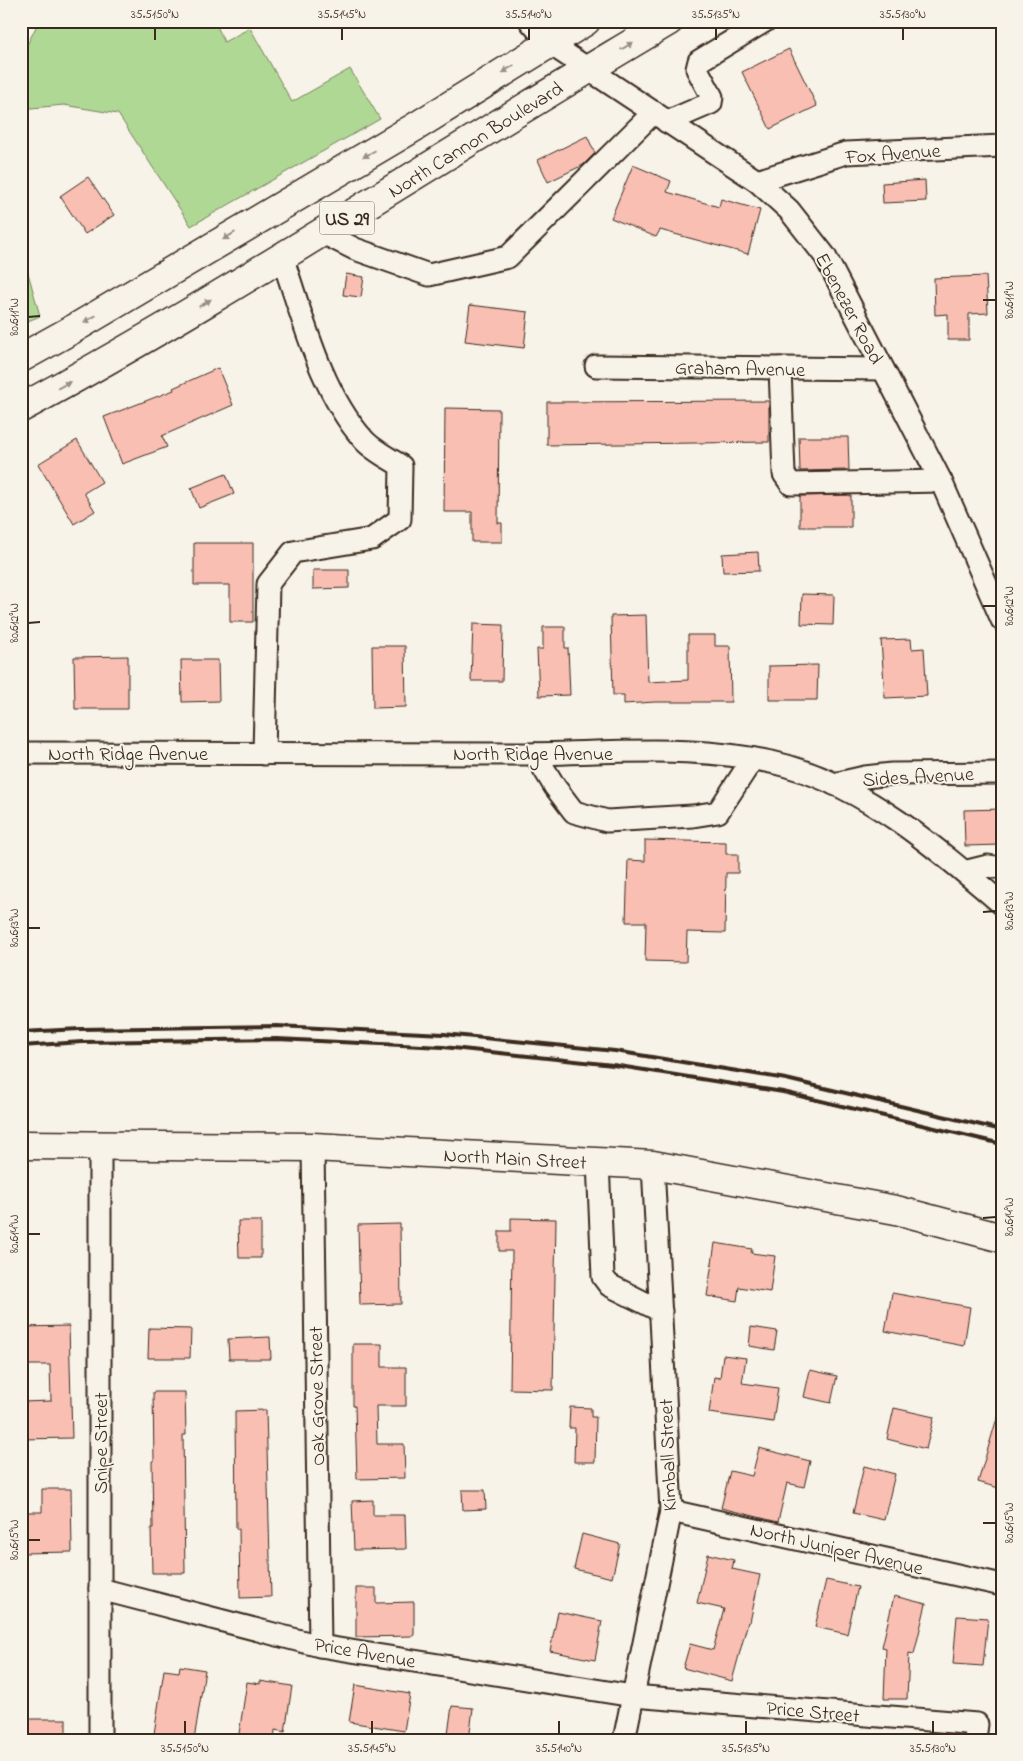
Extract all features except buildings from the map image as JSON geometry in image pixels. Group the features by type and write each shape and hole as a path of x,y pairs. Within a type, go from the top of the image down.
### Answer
{"main road":[{"name":"US 29","path":"21,358 415,127 586,21"},
{"name":"North Cannon Boulevard","path":"21,408 94,368 282,257 669,21"},
{"name":"North Main Street","path":"21,1145 313,1147 653,1165 896,1210 1002,1238"}],"street":[{"name":"Ebenezer Road","path":"530,21 549,43 757,181 789,210 825,256 941,481 1002,620"},
{"path":"322,233 355,250 430,275 508,257 661,117 711,103 712,97 697,69 699,61 765,21"},
{"name":"Fox Avenue","path":"757,181 846,153 1002,146"},
{"path":"264,754 268,584 293,552 372,539 400,519 401,466 364,441 347,418 324,379 282,257"},
{"name":"Graham Avenue","path":"596,366 883,369"},
{"path":"780,368 784,474 791,484 941,481"},
{"name":"North Ridge Avenue","path":"21,753 535,754 651,751 721,754 787,766 834,784 882,810 964,872 1002,904"},
{"path":"535,754 555,787 574,812 607,821 693,816 718,812 752,760"},
{"name":"Sides Avenue","path":"834,784 865,777 892,774 1002,773"},
{"path":"964,872 988,866 1002,868"},
{"name":"Snipe Street","path":"100,1146 100,1740"},
{"name":"Oak Grove Street","path":"313,1147 320,1646"},
{"path":"598,1162 603,1277 609,1285 661,1311"},
{"name":"Kimball Street","path":"624,1740 671,1511 653,1165"},
{"name":"North Juniper Avenue","path":"671,1511 1002,1585"},
{"name":"Price Avenue","path":"100,1589 320,1646 633,1696"},
{"name":"Price Street","path":"633,1696 977,1724 975,1740"}],"green space":[{"path":"28,21 215,21 224,42 250,28 292,102 350,69 380,119 191,226 118,114 64,105 21,109 21,47 25,49 36,27"},
{"path":"28,273 40,316 21,324 21,274"}],"railway":[{"path":"21,1032 81,1029 277,1026 444,1034 615,1051 786,1079 1002,1130"},
{"path":"21,1046 82,1042 277,1039 443,1047 613,1065 783,1092 1002,1144"}]}
